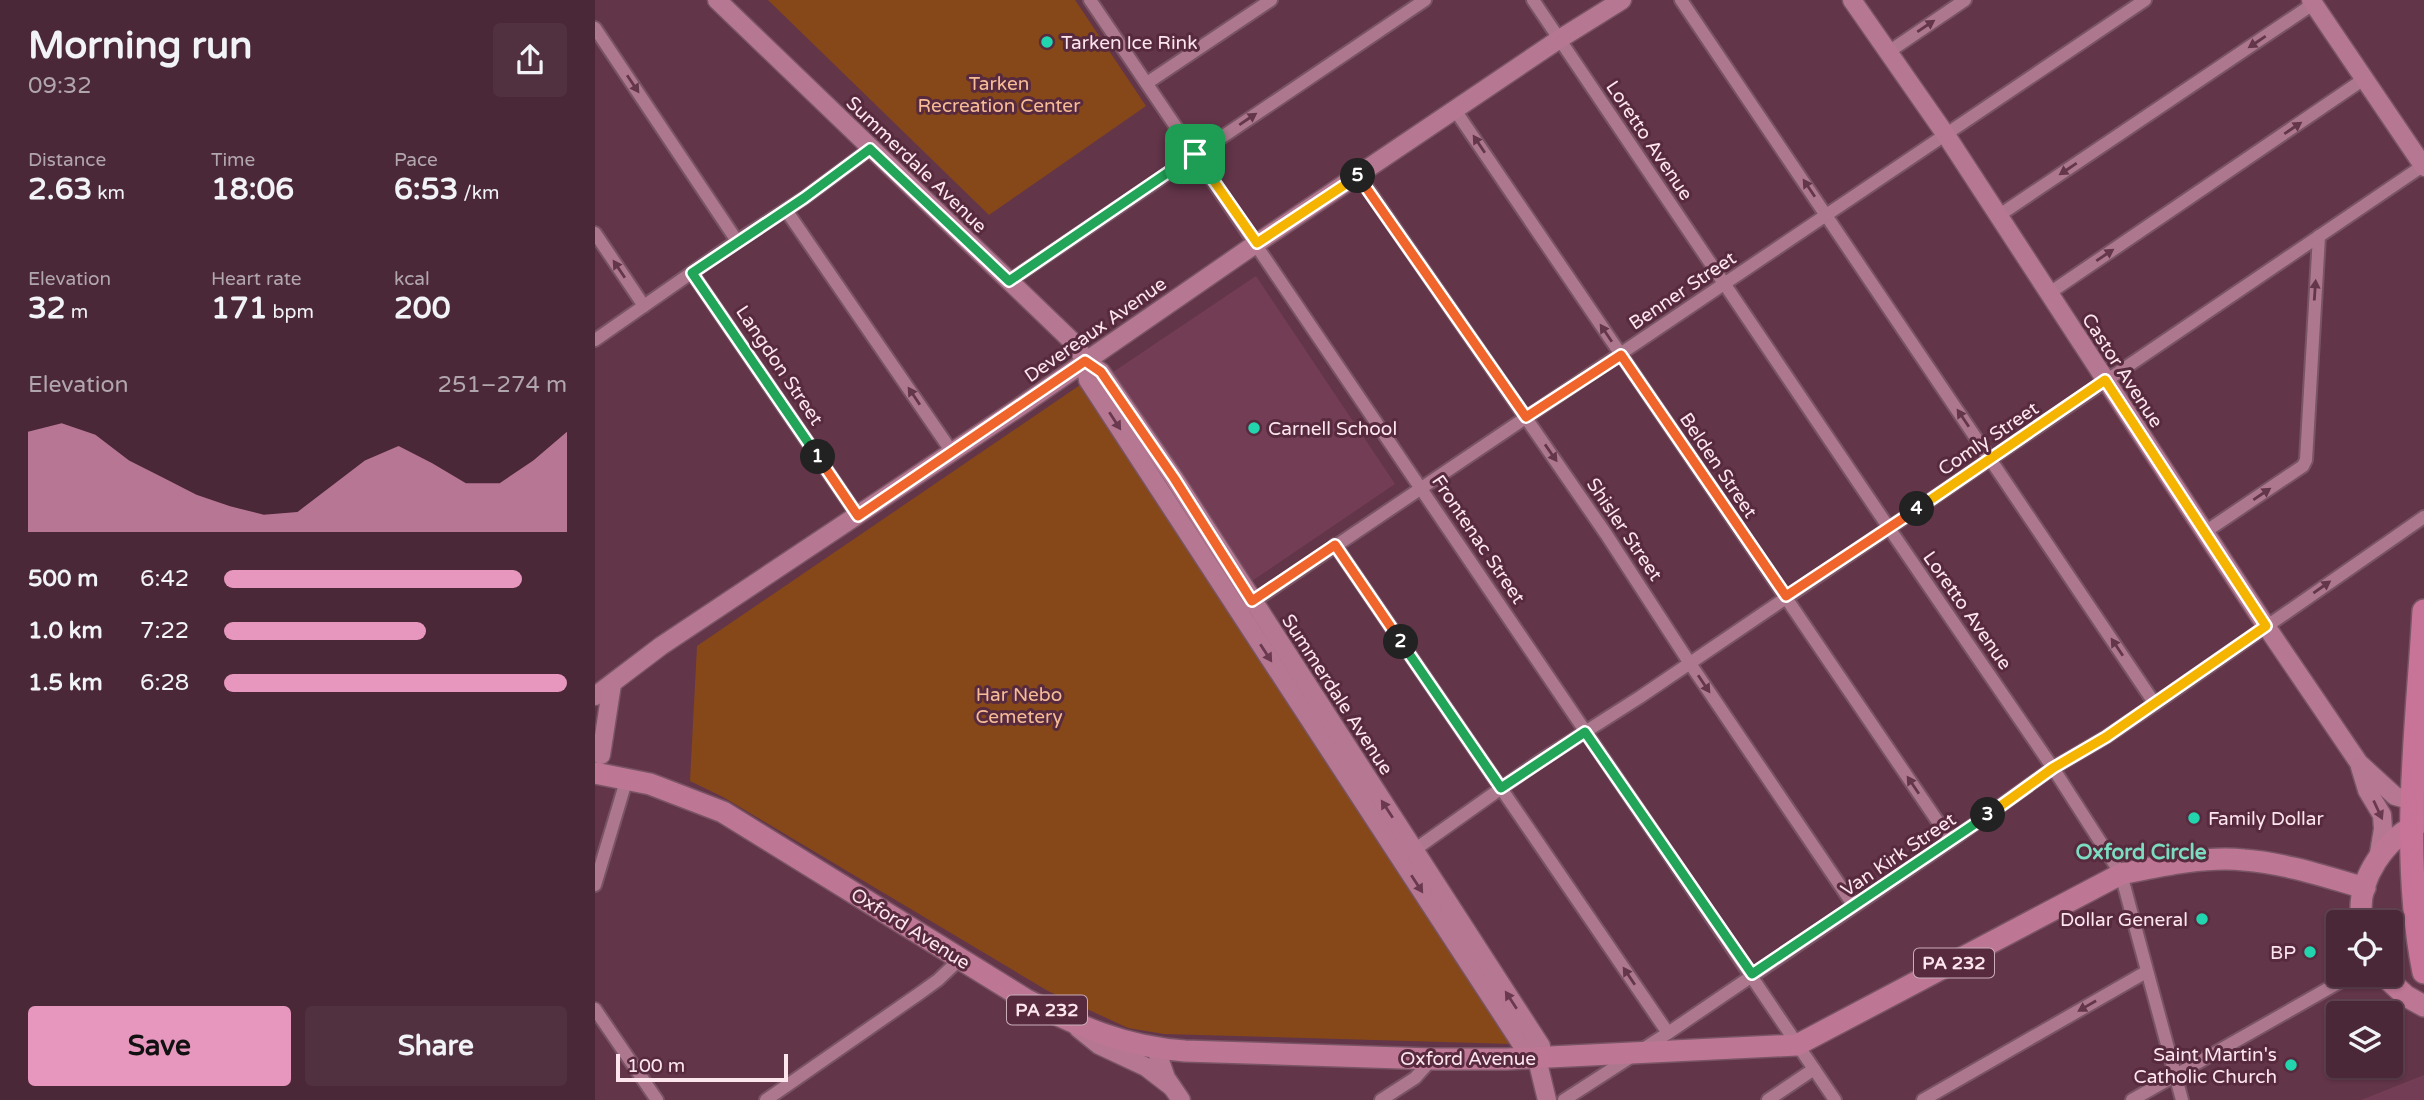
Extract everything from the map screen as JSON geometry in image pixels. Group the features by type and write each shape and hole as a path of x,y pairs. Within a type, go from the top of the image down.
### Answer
{"highway":[{"path":"2424,611 2414,895 2424,972"}],"main road":[{"name":"Summerdale Avenue","path":"717,0 1076,345 1085,361 1101,372 1174,478 1246,606 1408,855 1541,1046 1537,1059 1548,1100"},
{"name":"Devereaux Avenue","path":"595,696 661,646 858,516 1558,40 1622,0"},
{"name":"Castor Avenue","path":"1851,0 1946,135 2266,626 2359,763 2387,791 2418,813"},
{"path":"2312,2 2424,166"},
{"path":"606,765 612,684"},
{"name":"Castor Avenue","path":"2359,763 2367,790 2382,815 2383,829 2378,859"},
{"name":"Oxford Avenue","path":"606,765 723,812 1024,999 1073,1024 1104,1036 1156,1049 1432,1059 1537,1059 1797,1045 2121,874 2164,865 2242,859 2365,888"},
{"path":"2361,910 2365,888 2378,859 2418,813"},
{"path":"2396,987 2424,1006"},
{"path":"1073,1024 1099,1045 1146,1067 1177,1093"},
{"path":"1156,1049 1166,1078 1177,1093"}],"street":[{"path":"1147,83 1271,0"},
{"path":"1009,281 1425,0"},
{"name":"Loretto Avenue","path":"1533,0 2053,768 2121,874 2182,1100"},
{"path":"1681,0 2155,704"},
{"path":"1887,53 1965,0"},
{"name":"Benner Street","path":"1246,606 2145,0"},
{"name":"Frontenac Street","path":"1093,1 1835,1100"},
{"path":"1998,216 2312,2"},
{"path":"595,28 737,241"},
{"path":"2048,294 2364,79"},
{"name":"Belden Street","path":"1455,110 1951,841"},
{"path":"595,340 786,210 870,149"},
{"name":"Comly Street","path":"1408,855 1501,788 2424,166"},
{"name":"Shisler Street","path":"1359,176 1607,534 1689,662 1854,906"},
{"path":"786,210 952,452"},
{"path":"595,233 644,306"},
{"path":"2205,532 2303,466 2306,460 2319,236"},
{"name":"Langdon Street","path":"692,273 858,516"},
{"name":"Van Kirk Street","path":"1564,1100 1668,1033 1951,841 2053,768 2155,704 2424,517"},
{"path":"1335,545 1668,1033"},
{"path":"595,885 606,765"},
{"path":"766,1100 938,980 960,959"},
{"path":"1923,1100 2146,972"},
{"path":"2131,1100 2331,987"},
{"path":"595,1009 657,1100"},
{"path":"1381,1100 1415,1078 1432,1059"},
{"path":"1767,1100 1814,1069"}],"shaded area":[{"name":"Carnell School","path":"1256,276 1395,484 1252,581 1113,372"},
{"path":"2424,1075 2424,1100 2361,1100"}],"green space":[{"name":"Tarken Recreation Center","path":"768,0 1075,0 1146,106 989,215"},
{"name":"Har Nebo Cemetery","path":"1083,383 1512,1044 1164,1034 1128,1028 1048,991 723,797 690,781 697,646"}],"place":[{"name":"Tarken Ice Rink","path":"1047,42"},
{"name":"Carnell School","path":"1254,428"},
{"name":"Family Dollar","path":"2194,818"},
{"name":"Dollar General","path":"2202,919"},
{"name":"BP","path":"2310,952"},
{"name":"Saint Martin's Catholic Church","path":"2291,1065"}],"district":[{"name":"Oxford Circle","path":"2141,852"}],"route":[{"path":"870,149 1009,281 1195,154 1257,243 1359,176 1526,417 1621,355 1786,596 2039,428 2105,380 2266,626 2155,704 2053,768 1951,841 1752,974 1585,732 1501,788 1335,545 1252,601 1174,478 1101,372 1085,361 858,516 692,273 804,198 870,149"}]}
